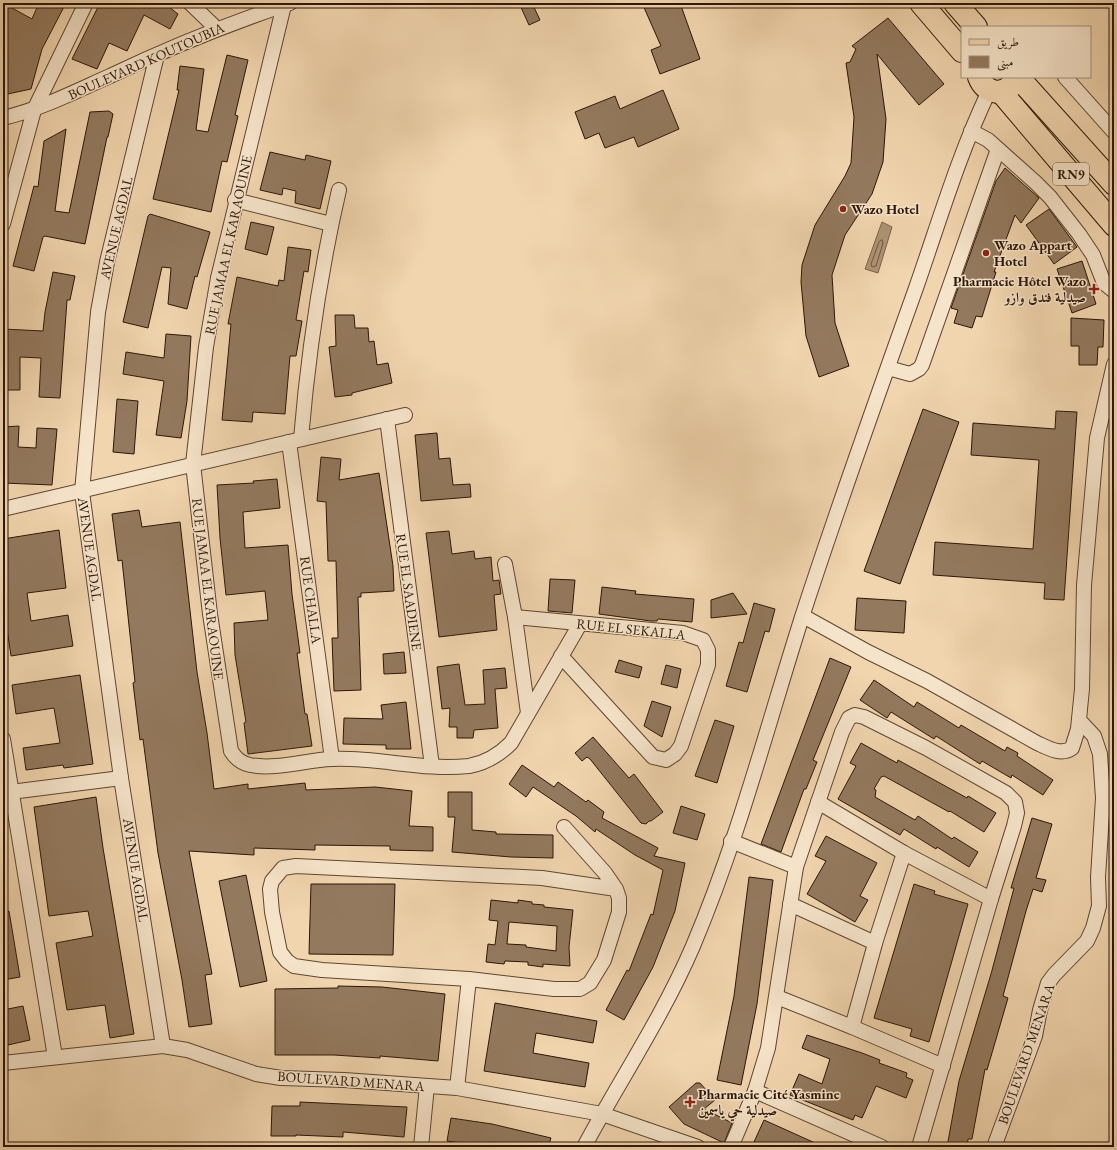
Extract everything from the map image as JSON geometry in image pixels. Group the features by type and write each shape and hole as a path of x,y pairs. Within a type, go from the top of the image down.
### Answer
{"main road":[{"path":"921,3 961,50"},
{"path":"955,3 975,26"},
{"name":"RN9","path":"990,87 1012,86 1016,78"},
{"name":"RN9","path":"1018,78 1114,184"},
{"name":"RN9","path":"990,87 1114,225"}],"street":[{"path":"3,224 34,110 86,3"},
{"path":"190,3 217,28"},
{"name":"BOULEVARD KOUTOUBIA","path":"3,118 34,110 217,28 287,4"},
{"name":"RUE JAMAA EL KARAOUINE","path":"287,4 235,200 211,314 193,464 210,614 231,751 241,762 250,765 265,766 332,759 365,759 432,766 470,766 499,755 511,743 580,624"},
{"name":"AVENUE AGDAL","path":"157,55 107,262 98,312 82,492 121,778 163,1046"},
{"path":"1066,78 1114,132"},
{"path":"584,1147 653,1025 692,948 731,841 769,728 803,616 888,368 971,131 990,87"},
{"path":"971,131 984,138 998,149 1035,182 1064,213 1093,255 1104,283 1114,291"},
{"path":"888,368 910,374 919,369 922,365 998,149"},
{"name":"RUE CHALLA","path":"332,759 295,440 331,224 339,190"},
{"path":"235,200 331,224"},
{"path":"803,616 868,652 927,681 1054,751 1062,752 1072,748 1079,720 1082,689 1084,585 1096,438 1114,364"},
{"path":"3,509 82,492 193,464 405,415"},
{"name":"RUE EL SAADIENE","path":"387,419 432,766"},
{"path":"505,564 515,617 528,713"},
{"name":"RUE EL SEKALLA","path":"515,617 683,633 703,640 708,650 708,665 680,746 675,754 666,760 653,757 561,656"},
{"path":"732,1147 755,1091 768,1048 796,867 842,732 852,716 864,717 926,748 1006,793 1015,802 1017,813 919,1147"},
{"name":"BOULEVARD MENARA","path":"994,1147 1035,1036 1040,1010 1048,983 1087,941 1094,928 1099,906 1098,877 1103,798 1100,760 1094,736 1079,720"},
{"path":"3,739 7,792 55,1057"},
{"path":"7,792 121,778"},
{"path":"818,802 904,853 991,899"},
{"path":"564,827 605,873 616,889 619,898 619,912 611,941 596,976 585,986 570,990 469,979 322,970 294,966 287,961 280,952 272,912 270,889 272,881 283,868 296,866 542,878 616,889"},
{"path":"731,841 796,867"},
{"path":"852,1027 875,943 904,853"},
{"path":"790,904 875,943"},
{"path":"457,1088 469,979"},
{"path":"776,997 852,1027 942,1066"},
{"name":"BOULEVARD MENARA","path":"3,1063 163,1046 187,1050 256,1074 281,1078 457,1088 602,1114 698,1147"},
{"path":"421,1147 427,1086"},
{"path":"755,1091 882,1147"}],"water":[{"path":"882,222 892,227 878,273 865,269"}],"building":[{"path":"3,3 32,19 39,3 66,3 42,49 31,89 3,95"},
{"path":"100,3 164,3 178,14 170,29 144,15 127,51 109,43 97,69 72,59"},
{"path":"519,3 532,3 540,20 529,25"},
{"path":"642,3 680,3 700,59 660,74 651,50 661,46"},
{"name":"Wazo Hotel","path":"888,18 944,84 919,105 877,54 886,119 883,162 872,194 845,235 832,275 835,323 849,366 819,377 806,336 801,282 802,265 815,225 845,176 851,163 854,117 846,63 850,62 856,49 852,46"},
{"path":"227,55 248,60 235,115 238,116 227,162 222,161 211,212 153,199 179,90 177,90 180,66 204,69 196,130 208,132"},
{"path":"663,90 679,129 638,147 634,137 605,148 599,133 585,139 575,112 615,96 620,109"},
{"path":"109,111 113,114 85,244 45,236 43,237 34,271 13,266 34,186 38,187 44,141 66,129 55,211 69,213 90,112"},
{"path":"270,152 305,160 306,155 331,161 320,209 295,203 296,191 283,188 282,195 260,190"},
{"name":"Wazo Appart Hotel","path":"1005,168 1039,198 1021,223 1015,215 994,272 996,272 982,317 976,316 972,328 954,323 958,310 951,308 996,181"},
{"name":"Wazo Appart Hotel","path":"1049,209 1077,247 1054,264 1026,225"},
{"path":"150,214 210,232 197,277 195,276 187,309 168,304 171,268 162,267 148,328 123,322 148,216"},
{"path":"251,222 274,227 267,255 245,249"},
{"path":"288,247 311,250 308,272 304,271 296,320 302,321 296,356 290,356 285,414 253,412 252,422 222,420 231,324 228,324 237,277 278,286 279,280 284,281"},
{"name":"Wazo Appart Hotel","path":"1082,261 1096,304 1072,313 1057,269"},
{"path":"53,272 75,276 70,300 67,300 60,398 39,397 41,358 20,357 20,390 3,390 3,329 43,331 45,312"},
{"path":"335,315 354,315 355,328 368,328 369,342 374,341 377,365 388,363 392,383 352,393 352,395 335,397 329,347 336,346"},
{"name":"Wazo Appart Hotel","path":"1071,318 1104,320 1103,347 1098,347 1097,365 1079,365 1079,346 1071,346"},
{"path":"166,334 191,336 187,401 181,438 156,435 164,381 123,374 126,352 164,358"},
{"path":"117,399 138,401 134,454 113,452"},
{"path":"923,409 959,422 900,584 864,571"},
{"path":"1056,411 1077,412 1064,600 1044,599 1045,583 933,575 935,542 1033,549 1039,460 971,455 973,423 1055,429"},
{"path":"19,426 18,447 36,448 37,428 57,429 52,485 3,483 3,427"},
{"path":"437,433 439,459 450,458 453,485 470,484 471,497 421,501 415,435"},
{"path":"321,457 341,459 339,480 379,473 393,566 394,591 361,593 361,597 358,597 361,690 334,691 332,638 338,638 336,561 328,561 326,502 317,501"},
{"path":"277,479 280,508 243,512 245,548 288,545 292,594 300,653 297,653 305,714 307,714 312,746 248,754 244,723 246,722 235,655 234,623 268,620 265,591 226,595 220,538 217,485 254,483 253,481"},
{"path":"139,510 142,527 180,522 197,672 214,789 248,784 248,789 305,783 306,790 375,787 412,791 409,826 433,827 433,851 390,850 390,846 315,845 315,850 254,848 254,855 189,851 212,974 205,975 212,1024 189,1027 182,980 158,853 143,739 140,740 133,683 135,682 122,560 118,561 112,514"},
{"path":"59,530 66,588 27,593 31,621 68,615 73,646 11,656 4,608 7,607 3,584 3,539"},
{"path":"449,531 452,554 474,551 475,559 491,557 493,581 499,580 501,594 494,595 497,630 439,637 426,533"},
{"path":"550,579 575,580 572,613 548,611"},
{"path":"602,587 636,591 635,594 694,599 692,622 658,619 657,621 651,621 599,614"},
{"path":"733,593 747,614 711,618 711,600"},
{"path":"857,598 906,601 904,633 855,630"},
{"path":"754,603 775,609 769,632 765,631 747,692 726,686 739,642 743,643"},
{"path":"404,652 406,673 384,674 383,654"},
{"path":"830,658 851,667 813,760 817,762 806,789 804,789 781,852 761,844"},
{"path":"619,660 642,667 639,678 615,672"},
{"path":"459,664 465,705 485,704 483,670 505,668 507,688 495,689 498,728 474,730 473,738 457,738 457,727 449,727 450,708 442,709 437,667"},
{"path":"666,665 681,669 677,688 661,684"},
{"path":"80,675 93,764 64,768 63,765 26,770 23,748 60,743 54,708 16,714 12,685"},
{"path":"874,680 914,707 917,702 959,728 961,725 1005,751 1007,747 1018,753 1017,756 1053,780 1043,795 1012,775 1011,778 982,761 980,764 936,736 934,739 891,712 887,718 860,700"},
{"path":"652,701 671,707 662,737 644,726"},
{"path":"406,702 411,749 386,749 386,745 343,744 344,718 383,719 381,705"},
{"path":"715,720 734,726 717,783 695,776"},
{"path":"593,737 629,778 634,774 663,812 646,824 641,823 590,759 587,757 582,761 575,753"},
{"path":"861,743 897,763 898,760 967,798 968,796 996,813 984,832 950,811 949,812 884,776 881,777 874,789 876,790 875,797 915,820 918,816 952,839 954,837 978,852 969,867 904,829 900,835 838,799 856,766 850,763"},
{"path":"522,765 554,787 558,782 586,802 588,800 604,812 602,818 658,848 654,856 685,863 675,911 653,967 624,1020 606,1010 627,970 629,971 651,914 653,915 663,870 635,855 596,829 595,832 576,816 533,787 526,797 509,784"},
{"path":"448,792 472,792 472,830 496,832 496,834 553,835 553,858 511,857 452,852 455,817 448,817"},
{"path":"96,797 134,1034 110,1038 105,1005 67,1010 56,943 93,936 88,911 49,916 34,807"},
{"path":"681,806 705,814 697,840 673,833"},
{"path":"1032,818 1052,824 1036,878 1046,880 1042,892 1033,889 1026,911 1003,996 1008,998 987,1070 985,1069 972,1139 968,1139 967,1147 947,1147 959,1081 991,974 1014,888 1011,888"},
{"path":"826,836 877,863 860,896 868,900 855,922 807,894 826,861 815,856"},
{"path":"246,875 267,981 240,987 219,881"},
{"path":"749,877 773,880 757,1004 741,1085 717,1080 734,996"},
{"path":"311,884 395,884 393,955 309,954"},
{"path":"914,884 935,891 934,894 968,904 929,1042 910,1036 912,1029 874,1018"},
{"path":"491,900 518,903 518,900 532,902 532,904 544,905 544,907 573,910 569,947 570,966 543,964 543,967 528,965 528,962 505,961 504,964 486,962 488,944 495,945 498,921 489,920","holes":["509,922 557,926 556,951 526,947 526,945 507,944"]},
{"path":"3,911 9,911 20,977 3,980"},
{"path":"338,986 382,987 445,994 438,1061 380,1056 380,1058 334,1055 275,1055 275,989 338,988"},
{"path":"495,1003 597,1021 593,1043 536,1033 533,1053 589,1063 585,1087 484,1071"},
{"path":"23,1006 30,1040 8,1045 3,1021 3,1010"},
{"path":"807,1035 862,1053 880,1060 879,1063 907,1073 906,1077 913,1080 906,1098 876,1086 862,1118 855,1115 853,1120 790,1095 799,1074 822,1084 830,1059 802,1048"},
{"path":"696,1083 700,1083 715,1100 704,1109 732,1123 724,1143 684,1124 669,1107"},
{"path":"300,1102 407,1107 404,1137 343,1132 343,1137 296,1135 271,1136 272,1106 300,1106"},
{"path":"451,1118 492,1124 551,1138 548,1147 489,1147 447,1141"},
{"path":"764,1120 824,1147 765,1147 754,1142"}],"place":[{"name":"Wazo Hotel","path":"843,209"},
{"name":"Wazo Appart Hotel","path":"986,253"},
{"name":"Pharmacie Hôtel Wazo صيدلية فندق وازو","path":"1094,289"},
{"name":"Pharmacie Cité Yasmine صيدلية حي ياسمين","path":"690,1102"}]}
